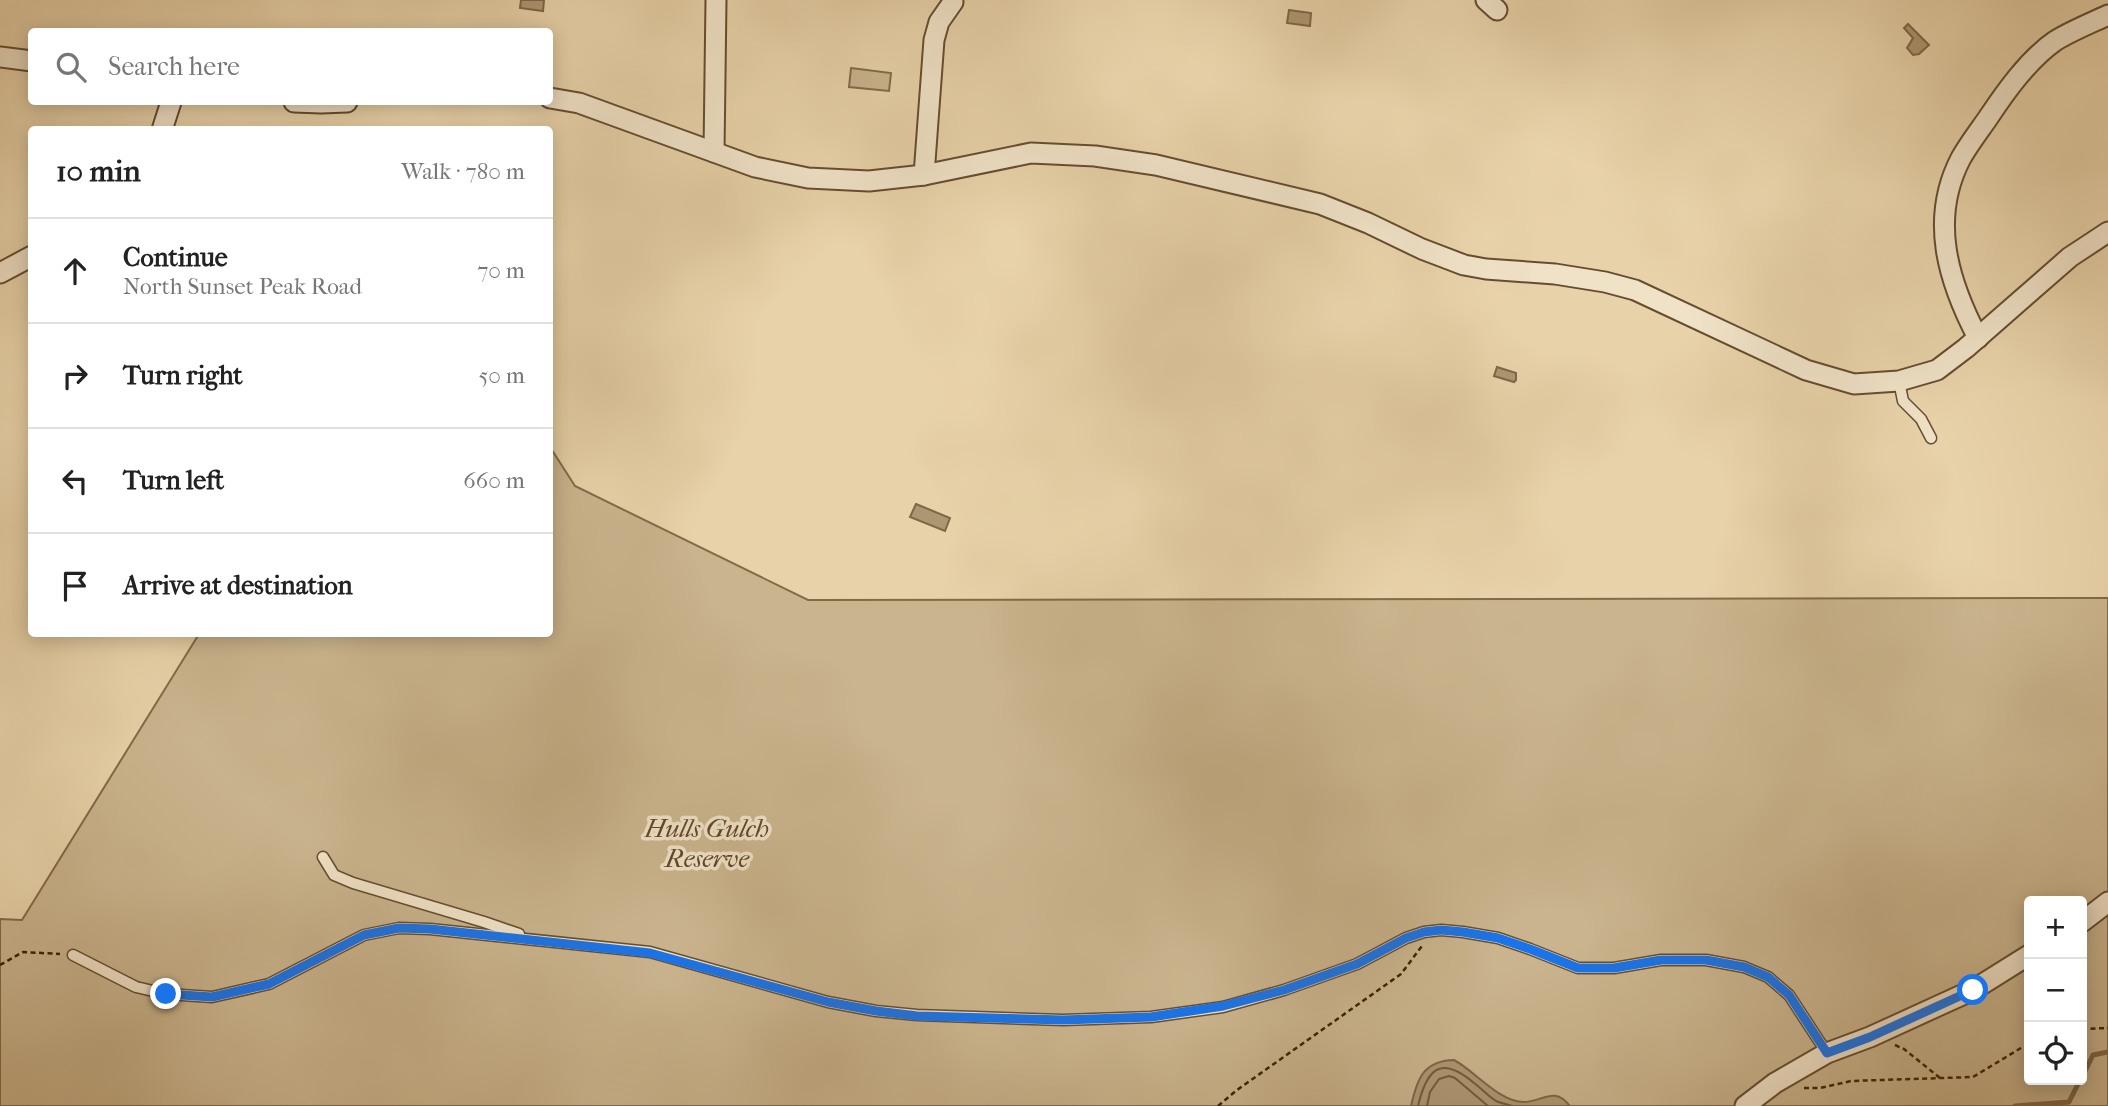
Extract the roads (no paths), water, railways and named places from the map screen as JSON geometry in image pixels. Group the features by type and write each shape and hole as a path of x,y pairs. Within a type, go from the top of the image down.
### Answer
{"street":[{"path":"714,152 716,0"},
{"path":"924,175 934,40 939,22 953,2"},
{"path":"1978,338 1951,278 1945,242 1946,199 1960,160 2027,66 2058,39 2108,15"},
{"path":"0,57 28,60"},
{"path":"553,98 579,103 755,167 808,178 869,181 924,175 1031,153 1095,156 1156,164 1321,204 1464,265 1555,274 1635,290 1806,370 1854,384 1899,381 1937,370 1978,338 2070,257 2108,232"},
{"path":"163,126 169,105"},
{"path":"0,273 28,258"},
{"path":"2087,918 2108,902"},
{"path":"1745,1106 1775,1083 1827,1053 1870,1037 1973,990 2024,958"}],"lane":[{"path":"1899,381 1903,401 1921,419 1931,438"},
{"path":"323,857 334,875 353,883 536,940"},
{"path":"73,955 136,988 166,994 212,997 269,984 364,935 399,928 650,953 828,1002 876,1011 917,1016 1063,1020 1151,1017 1223,1006 1284,990 1357,964 1406,938 1441,930 1498,938 1578,968 1614,968 1661,960 1706,960 1744,967 1768,977 1789,995 1827,1053"}],"water":[{"path":"521,0 544,0 543,11 520,8"},
{"path":"1289,10 1311,13 1310,26 1287,23"},
{"path":"1908,24 1929,45 1919,54 1913,55 1907,48 1913,38 1904,28"},
{"path":"1497,367 1516,373 1516,380 1514,382 1494,376"},
{"path":"916,504 950,518 945,531 910,517"},
{"path":"1454,1060 1497,1092 1516,1101 1525,1102 1554,1096 1570,1106 1411,1106 1423,1073 1435,1064"}],"waterway":[{"path":"2087,1067 2093,1055 2108,1052"},
{"path":"2015,1106 2069,1102 2078,1085"}],"park label":[{"name":"Hulls Gulch Reserve","path":"707,843"}]}
